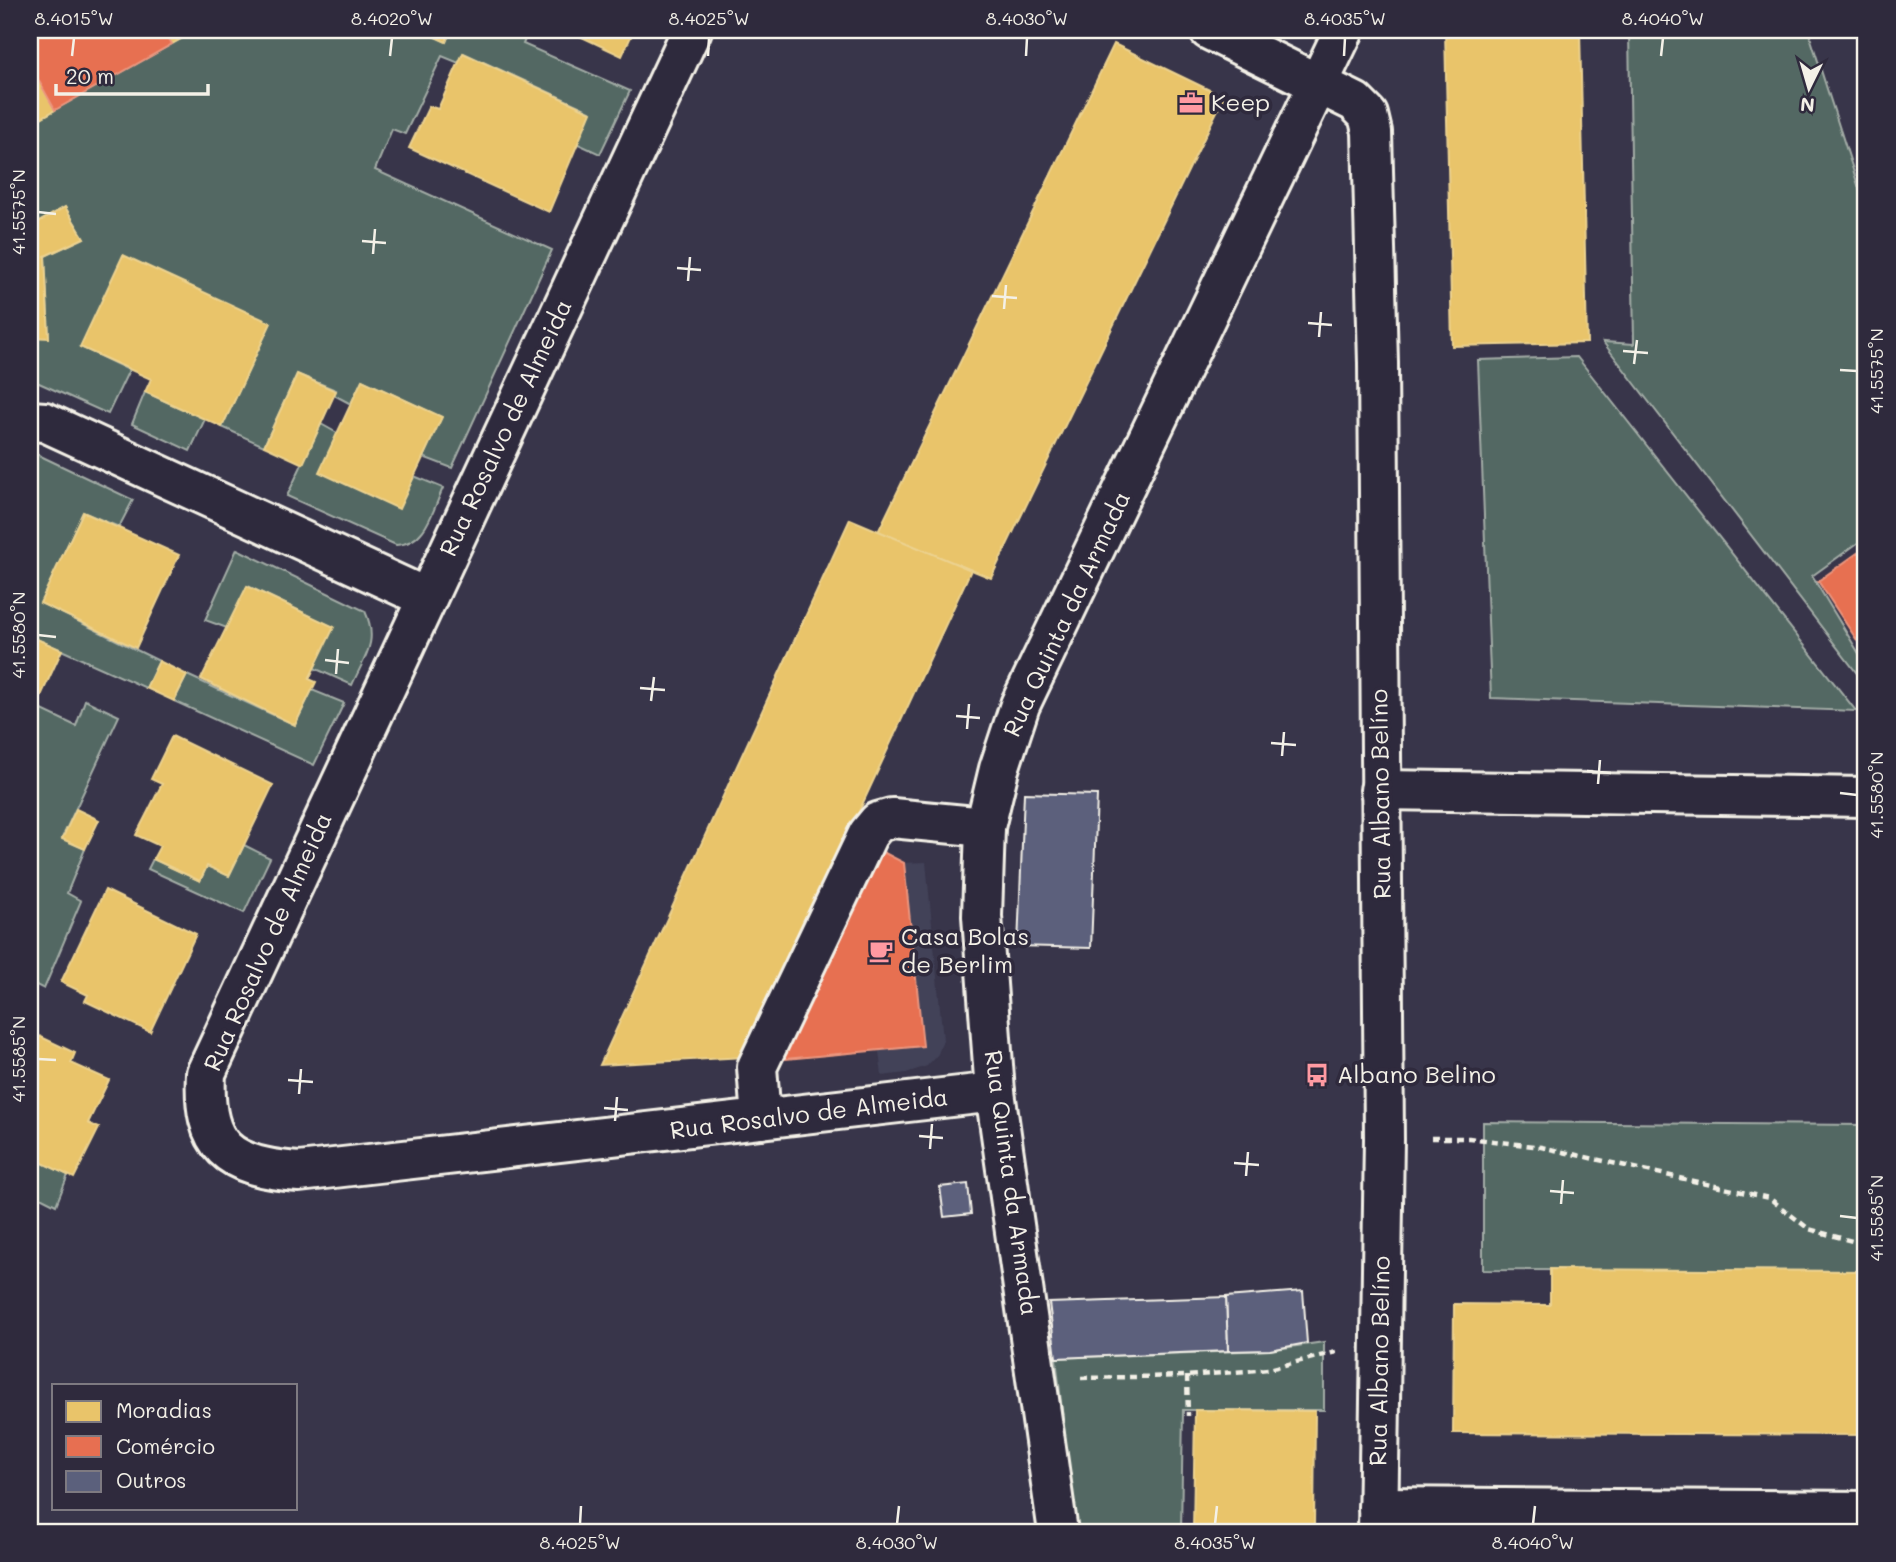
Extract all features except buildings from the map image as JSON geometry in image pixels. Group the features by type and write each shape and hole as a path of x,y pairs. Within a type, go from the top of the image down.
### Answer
{"street":[{"name":"Rua Rosalvo de Almeida","path":"692,30 206,1073 204,1104 213,1135 236,1160 264,1170 299,1172 995,1092"},
{"path":"1209,30 1320,82"},
{"name":"Rua Quinta da Armada","path":"1058,1532 995,1092 982,916 985,827 999,769 1020,705 1345,30"},
{"name":"Rua Albano Belíno","path":"1320,82 1355,102 1368,115 1372,132 1378,377 1384,1139 1378,1520"},
{"path":"37,421 427,598"},
{"path":"1380,790 1866,797"},
{"path":"761,1119 757,1067 868,834 878,822 892,818 985,827"},
{"path":"1378,1520 1866,1511"}],"path":[{"path":"1384,1139 1469,1138 1517,1144 1665,1174 1769,1198 1808,1229 1866,1245"},
{"path":"1038,1378 1187,1376 1269,1369 1381,1341"},
{"path":"1187,1376 1188,1416"}],"shaded area":[{"name":"Casa Bolas de Berlim","path":"877,849 904,863 926,862 943,1040 938,1054 927,1066 906,1073 882,1076 879,1051 775,1060"}],"green space":[{"path":"197,30 420,30 446,42 451,30 529,30 523,44 630,91 600,154 576,143 590,111 464,53 459,63 442,56 405,134 392,129 375,170 552,250 452,468 423,457 441,417 362,380 351,404 334,395 336,390 297,374 264,446 222,427 270,323 81,347 129,370 108,414 30,379 30,337 49,337 45,256 84,238 65,207 30,227 30,124"},
{"path":"1629,30 1808,30 1866,210 1866,537 1812,576 1866,665 1866,685 1603,342 1634,344"},
{"path":"1577,357 1856,711 1491,698 1478,360"},
{"path":"145,392 205,419 190,451 132,424"},
{"path":"321,424 414,476 443,488 421,533 406,543 396,545 287,496"},
{"path":"30,451 133,500 119,527 83,512 41,603 159,661 146,688 30,636"},
{"path":"237,549 365,611 371,632 369,649 352,685 314,668 333,627 248,586 227,628 205,620"},
{"path":"187,675 295,725 312,690 344,703 314,765 174,701"},
{"path":"85,700 119,716 62,838 85,849 67,893 81,901 44,989 30,982 30,720 36,707 76,726"},
{"path":"244,845 270,858 244,913 148,869 153,859 200,881 207,866 229,876"},
{"path":"1483,1122 1866,1125 1866,1271 1483,1270"},
{"path":"30,1157 68,1175 56,1205 30,1192"},
{"path":"1324,1342 1324,1410 1183,1410 1181,1532 1076,1532 1056,1358 1270,1350"}],"place":[{"name":"Keep","path":"1191,103"},
{"name":"Casa Bolas de Berlim","path":"881,951"},
{"name":"Albano Belino","path":"1317,1075"}]}
